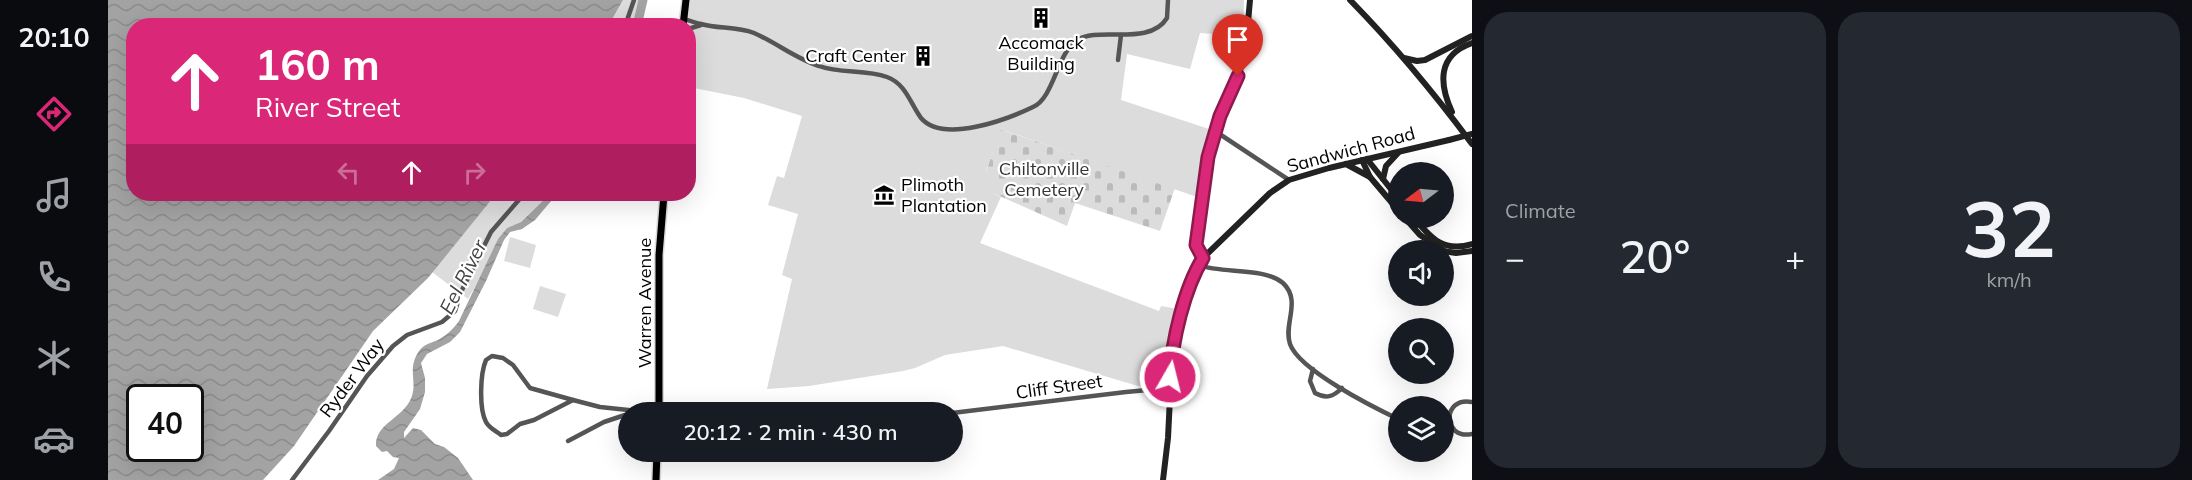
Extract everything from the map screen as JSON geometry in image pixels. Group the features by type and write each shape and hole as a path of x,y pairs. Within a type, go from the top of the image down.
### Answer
{"main road":[{"path":"684,18 686,0"},
{"name":"Warren Avenue","path":"659,402 659,247 663,201"},
{"path":"656,480 657,462"}],"street":[{"path":"628,18 634,0"},
{"path":"696,24 746,30 819,66 871,72 888,77 902,87 923,119 937,128 954,130 964,129 1033,107 1040,102 1076,40 1083,37 1121,35 1158,28 1167,18 1168,0"},
{"path":"1203,258 1196,245 1207,163 1221,113 1245,56 1250,0"},
{"path":"1350,0 1403,57 1472,144"},
{"path":"696,27 701,25"},
{"path":"1118,60 1121,35"},
{"path":"1403,57 1417,61 1425,60 1472,36"},
{"path":"1455,121 1443,92 1443,74 1454,55 1472,44"},
{"path":"1215,131 1288,180"},
{"name":"Sandwich Road","path":"1163,480 1168,438 1171,361 1190,288 1203,258 1274,190 1288,180 1472,134"},
{"path":"1383,180 1386,166 1399,152"},
{"path":"1364,160 1370,177 1388,198"},
{"path":"1364,160 1388,186"},
{"path":"1346,164 1370,177"},
{"name":"Ryder Way","path":"292,480 367,376 393,346 407,335 442,322 456,311 461,292 490,232 518,201"},
{"path":"1415,228 1426,240"},
{"path":"1423,228 1432,237 1447,246 1460,247 1472,244"},
{"path":"1454,253 1472,251"},
{"path":"1199,265 1207,269 1263,275 1282,283 1292,297 1289,340 1295,354 1342,388 1388,413"},
{"path":"573,400 501,435 489,426 483,414 481,380 484,362 492,356 503,358 519,371 530,388 600,407 618,409"},
{"path":"1313,369 1310,381 1315,393 1329,397 1342,388"},
{"name":"Cliff Street","path":"963,412 1170,388"},
{"path":"1454,407 1463,402 1472,402"},
{"path":"568,441 618,417"},
{"path":"1454,429 1461,434 1472,434"}],"green space":[{"path":"623,0 640,0 637,18 613,18"},
{"name":"Plimoth Plantation","path":"689,0 1244,0 1243,36 1200,33 1190,69 1127,54 1121,100 1209,129 1201,162 1197,197 1001,129 986,171 999,177 993,193 1001,197 980,243 1159,311 1161,306 1178,309 1169,346 1164,383 1138,386 1003,346 945,355 903,371 809,386 767,389 792,279 782,275 798,214 768,205 777,176 784,178 802,116 744,98 696,88 696,18 687,18"},
{"name":"Chiltonville Cemetery","path":"1000,129 1175,188 1160,231 1075,203 1067,226 993,193 986,172"},
{"path":"490,201 543,201 521,222 507,228 498,239 468,299 432,272"},
{"path":"510,237 536,245 530,268 504,261"},
{"path":"540,286 566,294 558,317 533,309"}],"water":[{"path":"108,0 623,0 613,18 126,18 126,201 490,201 428,278 373,331 294,446 263,480 108,480"},
{"path":"543,201 551,201 535,220 522,229 510,232 460,332 450,342 427,354 421,363 425,378 425,392 420,409 404,432 404,438 413,428 421,430 435,444 444,447 458,458 473,480 378,480 394,469 399,458 393,457 387,451 382,452 376,446 377,439 383,428 403,410 412,397 415,358 425,345 438,340 457,324 498,239 507,228 521,222"}],"waterway":[{"name":"Eel River","path":"639,18 643,0"}],"place":[{"name":"Accomack Building","path":"1041,18"},
{"name":"Craft Center","path":"923,56"},
{"name":"Plimoth Plantation","path":"884,195"}],"route":[{"path":"1170,377 1172,357 1185,302 1194,275 1203,258 1196,245 1208,157 1220,116 1238,76"}]}
